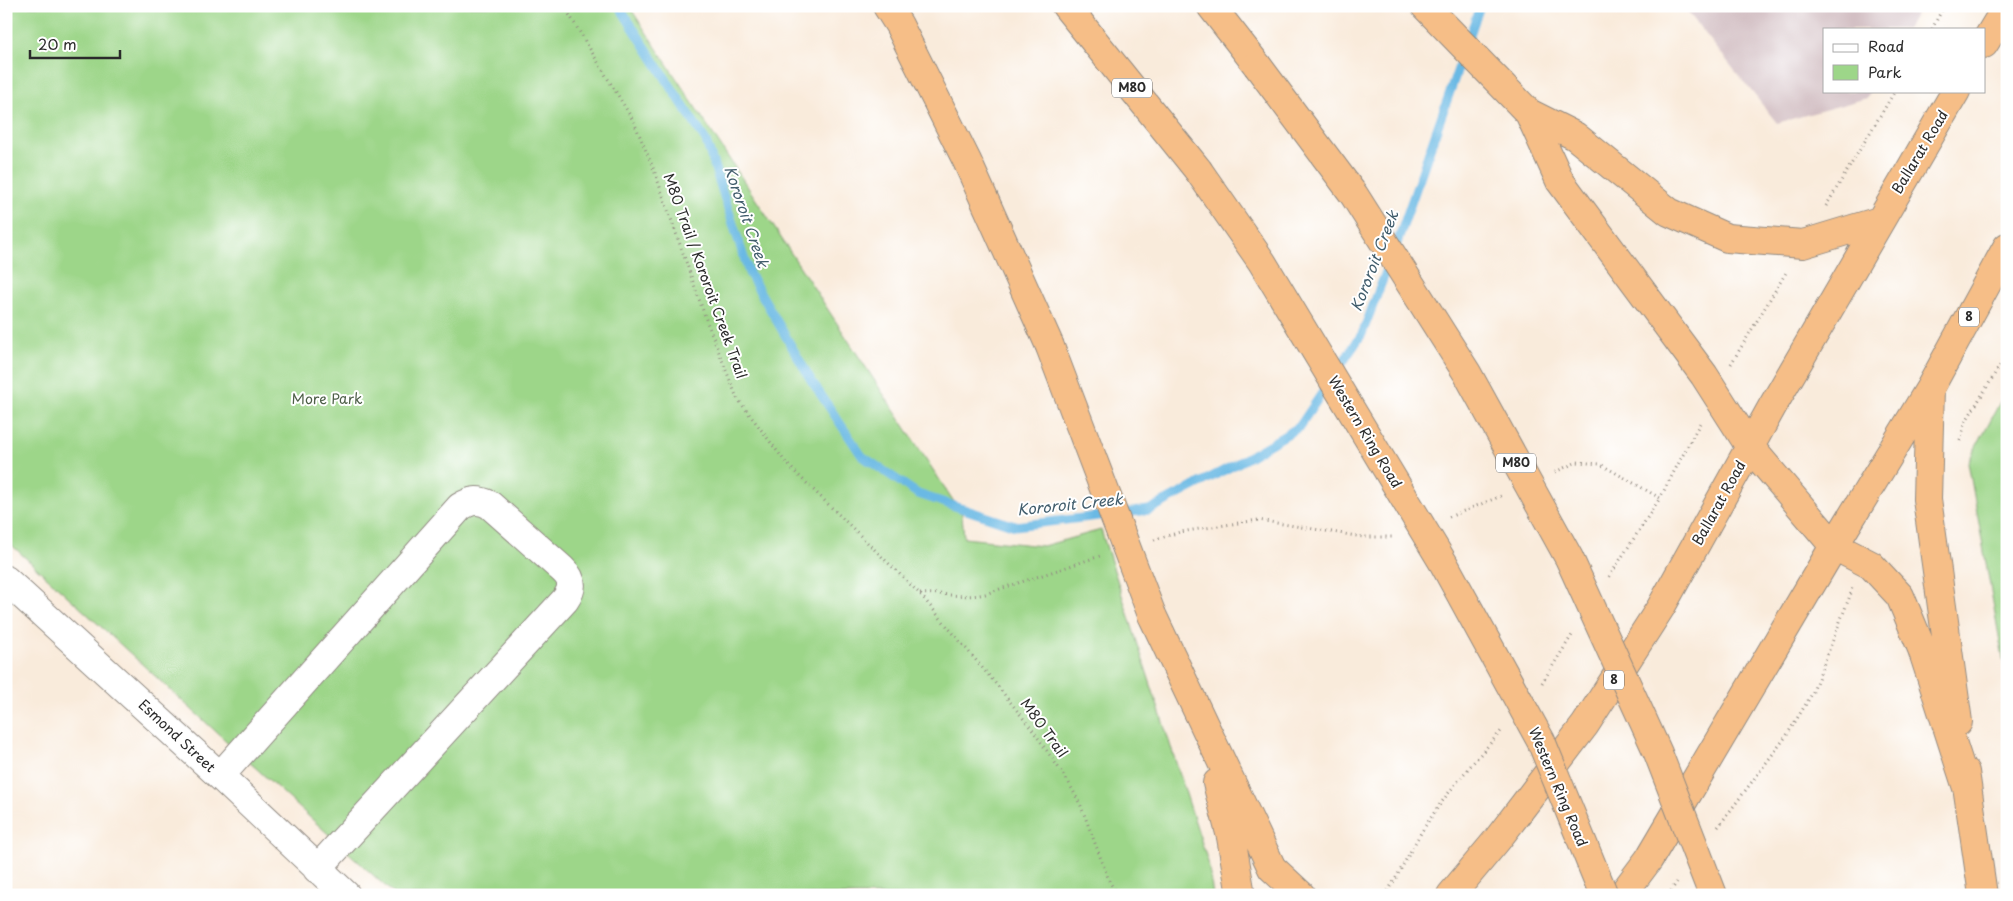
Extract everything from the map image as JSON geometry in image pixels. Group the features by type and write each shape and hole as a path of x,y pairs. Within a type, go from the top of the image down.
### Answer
{"highway":[{"path":"887,6 899,25 967,161 1049,344 1152,615 1272,868 1301,895"},
{"name":"Western Ring Road","path":"1066,6 1198,170 1262,262 1444,564 1541,741 1604,895"},
{"name":"M80","path":"1211,6 1257,65 1364,211 1467,373 1569,558 1658,753 1713,895"},
{"path":"1425,6 1529,113 1575,136 1669,212 1728,238 1803,244 1879,222"},
{"path":"1986,41 2007,6"},
{"name":"Ballarat Road","path":"1451,895 1497,840 1585,725 1661,607 1750,447 1955,92"},
{"path":"1529,113 1560,181 1704,375 1750,447 1834,546 1871,565 1900,596 1922,649 1967,788"},
{"name":"8","path":"1622,895 1650,859 1834,546 1930,388 2007,247"},
{"path":"1930,388 1927,499 1983,895"},
{"path":"1197,711 1231,836 1241,895"}],"street":[{"path":"220,776 460,507 468,502 482,501 490,505 571,577 571,592 565,600 317,869"},
{"name":"Esmond Street","path":"6,580 220,776 346,895"}],"path":[{"name":"M80 Trail / Kororoit Creek Trail","path":"564,6 634,122 654,170 720,357 737,398 787,464 920,594"},
{"path":"1933,28 1944,6"},
{"path":"1713,834 1787,735 1812,694 1855,582 1871,565"},
{"name":"M80 Trail","path":"920,594 1034,732 1069,783 1081,806 1110,883 1119,895"},
{"path":"1668,895 1679,880"}],"shaded area":[{"path":"1683,6 1920,6 1908,28 1823,28 1823,92 1870,92 1867,98 1777,123"}],"green space":[{"name":"More Park","path":"6,6 629,6 962,514 964,538 1043,546 1101,530 1208,862 1213,895 395,895 6,540"},
{"path":"2007,389 2007,681 1968,462"}],"waterway":[{"name":"Kororoit Creek","path":"619,6 706,141 749,273 811,380 862,456 918,494 1015,526 1149,510 1238,463 1299,427 1362,334 1390,261"},
{"name":"Kororoit Creek","path":"1395,249 1480,6"}]}
